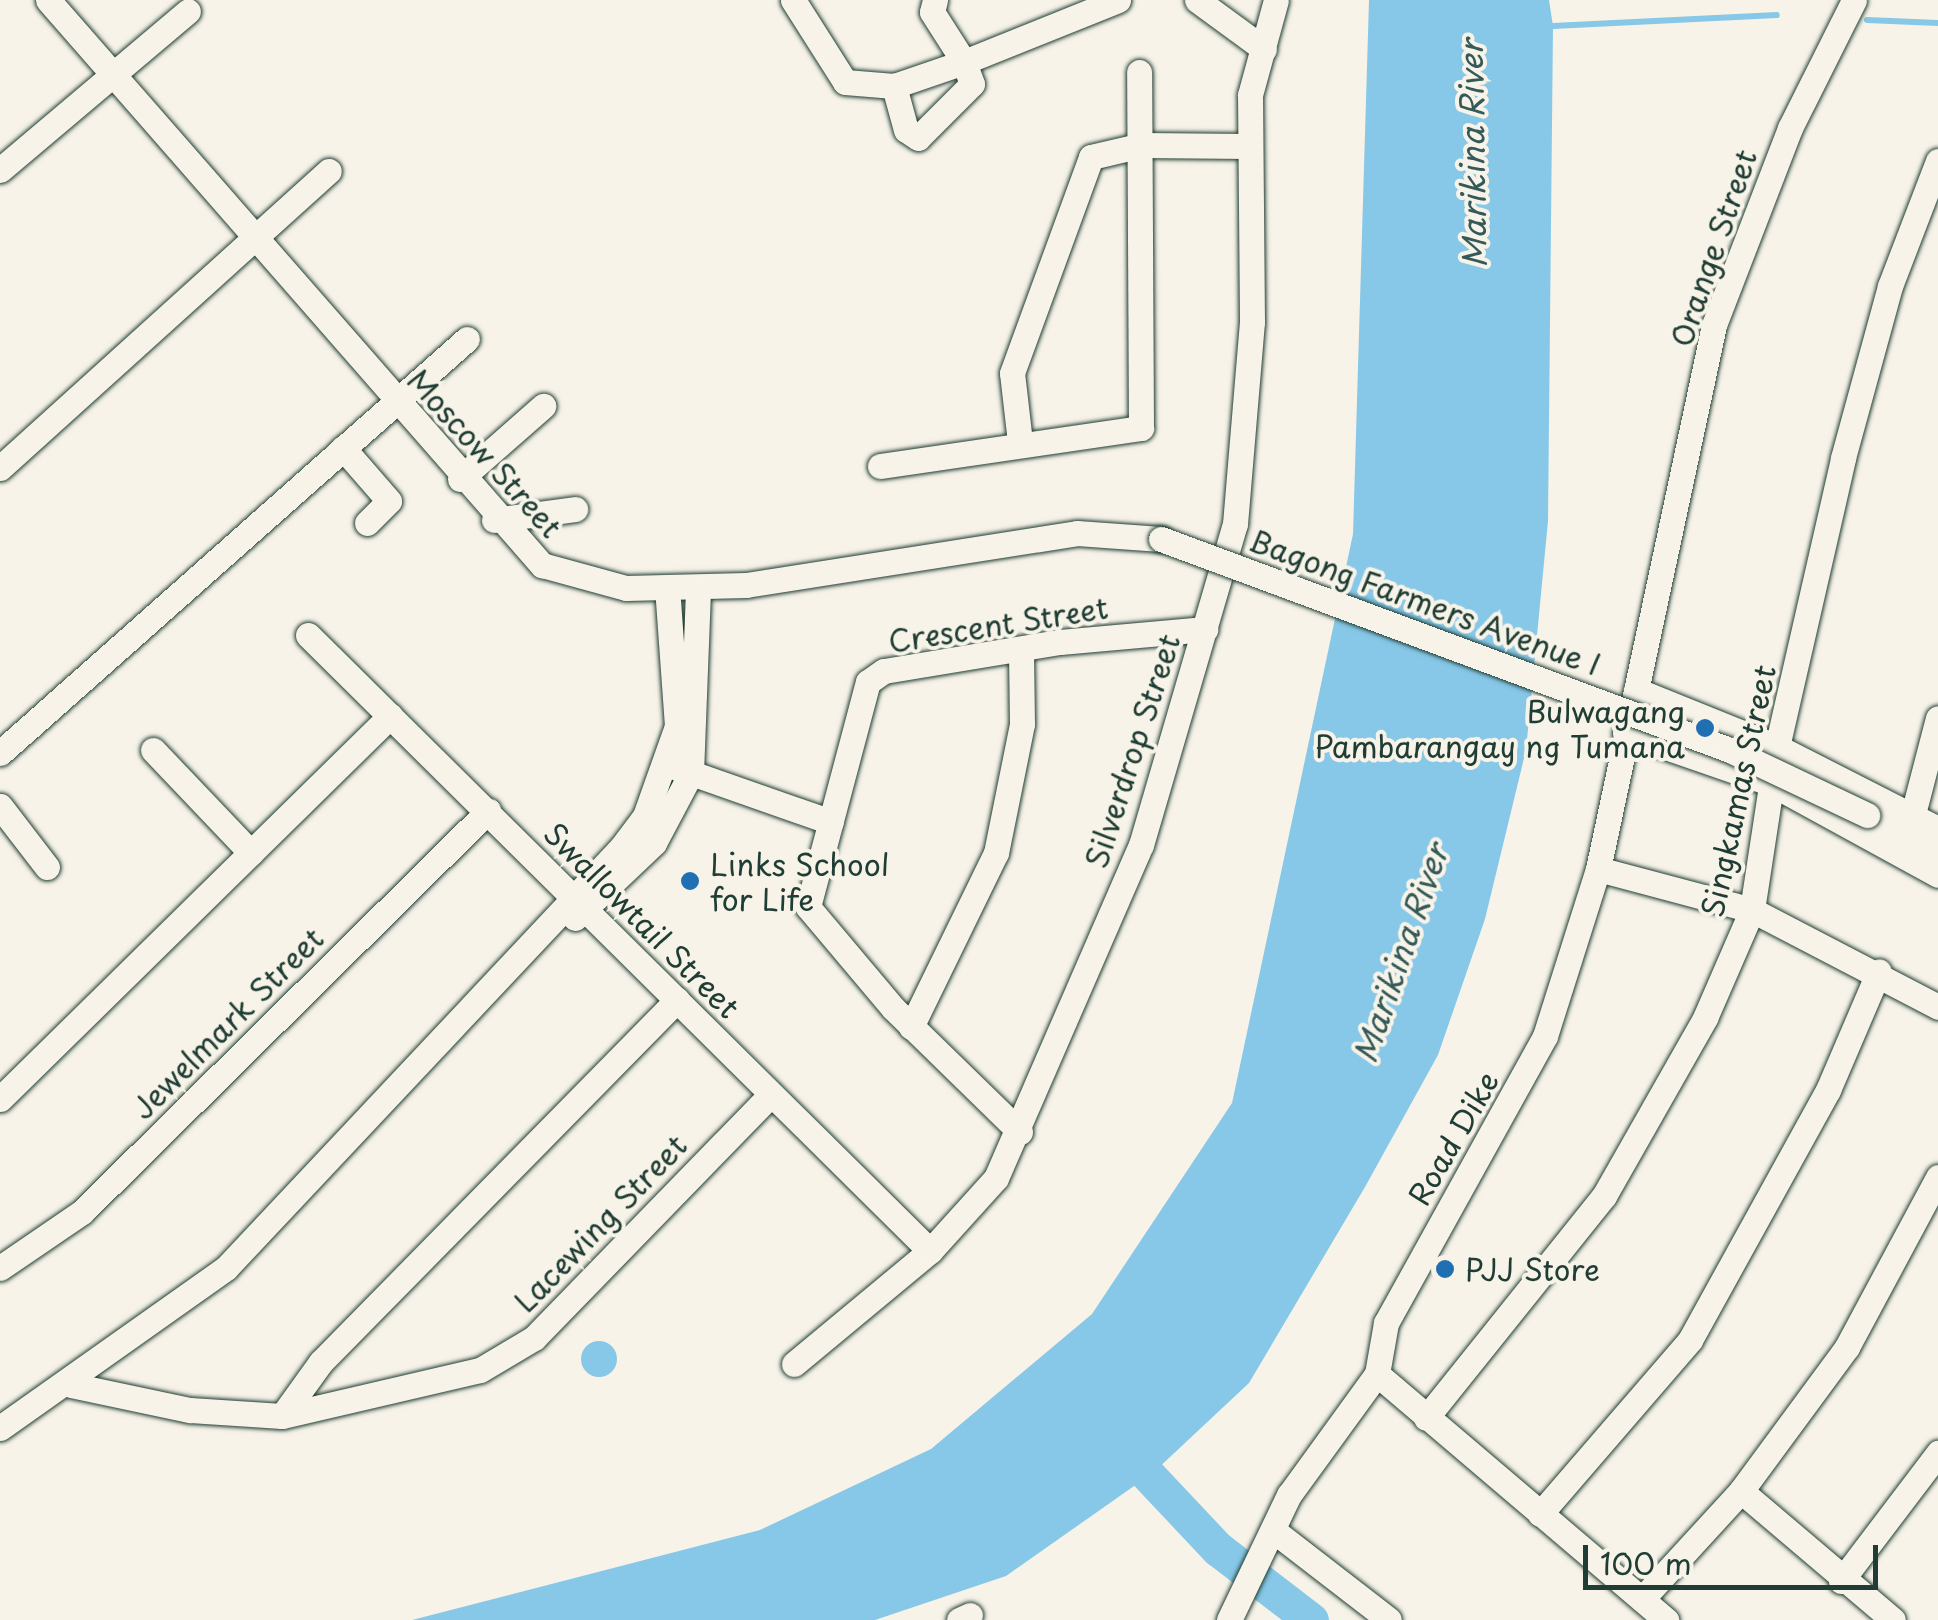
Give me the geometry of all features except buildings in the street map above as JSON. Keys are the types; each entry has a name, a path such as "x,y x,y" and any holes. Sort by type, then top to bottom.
{"street":[{"name":"Moscow Street","path":"48,0 494,520 521,550 566,576 667,588 698,587 860,573 1077,533 1161,539"},
{"path":"793,0 845,82 894,86 1118,0"},
{"path":"894,86 906,130 926,138 970,92 964,62 932,12 935,0"},
{"path":"1197,0 1264,48"},
{"name":"Silverdrop Street","path":"794,1364 930,1251 996,1178 1020,1132 1141,845 1235,524 1244,425 1250,95 1276,0"},
{"name":"Orange Street","path":"1644,648 1714,325 1790,128 1854,0"},
{"path":"0,170 111,72 188,11"},
{"path":"880,466 1020,442 1141,428 1139,72"},
{"path":"1020,442 1012,373 1086,164 1098,152 1142,145 1249,146"},
{"name":"Singkamas Street","path":"1426,1418 1604,1196 1705,1018 1752,910 1776,746 1863,380 1938,161"},
{"path":"0,468 329,171"},
{"path":"0,753 467,338"},
{"path":"460,479 543,406"},
{"path":"343,448 389,501 367,522"},
{"path":"494,520 575,509"},
{"name":"Bagong Farmers Avenue I","path":"1161,539 1730,750 1867,815 1938,854"},
{"path":"0,1428 71,1385 226,1268 645,836 679,769 698,587"},
{"path":"667,588 677,658 679,769"},
{"name":"Crescent Street","path":"1020,1132 911,1026 813,922 809,894 868,682 884,671 1021,649 1204,629"},
{"name":"Swallowtail Street","path":"308,635 930,1251"},
{"name":"Road Dike","path":"1233,1612 1268,1541 1377,1374 1386,1323 1546,1036 1598,869 1644,648"},
{"path":"911,1026 996,853 1022,724 1021,649"},
{"path":"1636,690 1776,746 1938,829"},
{"path":"0,1098 390,716"},
{"path":"1913,814 1938,718"},
{"path":"1625,733 1772,784 1938,875"},
{"path":"153,750 252,853"},
{"path":"679,769 831,822"},
{"path":"0,806 47,867"},
{"name":"Jewelmark Street","path":"0,1268 82,1212 488,810"},
{"path":"1598,869 1752,910 1879,971 1938,1008"},
{"path":"1540,1514 1690,1340 1828,1090 1879,971"},
{"path":"282,1416 321,1362 677,1000"},
{"name":"Lacewing Street","path":"71,1385 154,1405 282,1416 480,1370 534,1338 770,1095"},
{"path":"1642,1599 1742,1490 1847,1346 1938,1177"},
{"path":"1377,1374 1666,1620"},
{"path":"1841,1581 1933,1469"},
{"path":"1742,1490 1841,1581 1893,1620"},
{"path":"1268,1541 1389,1620"}],"water":[{"name":"Marikina River","path":"1369,0 1549,0 1553,26 1548,521 1526,750 1485,919 1438,1055 1365,1187 1249,1383 1154,1472 1006,1576 875,1620 412,1620 760,1530 931,1449 1092,1314 1232,1103 1353,534"},
{"path":"599,1341 612,1346 617,1359 612,1372 599,1377 586,1372 581,1359 586,1346"}],"waterway":[{"path":"1553,26 1777,15"},
{"path":"1867,20 1938,23"},
{"path":"1117,1442 1218,1549 1311,1620"}],"place":[{"name":"Bulwagang Pambarangay ng Tumana","path":"1705,728"},
{"name":"Links School for Life","path":"690,881"},
{"name":"PJJ Store","path":"1445,1269"}]}
